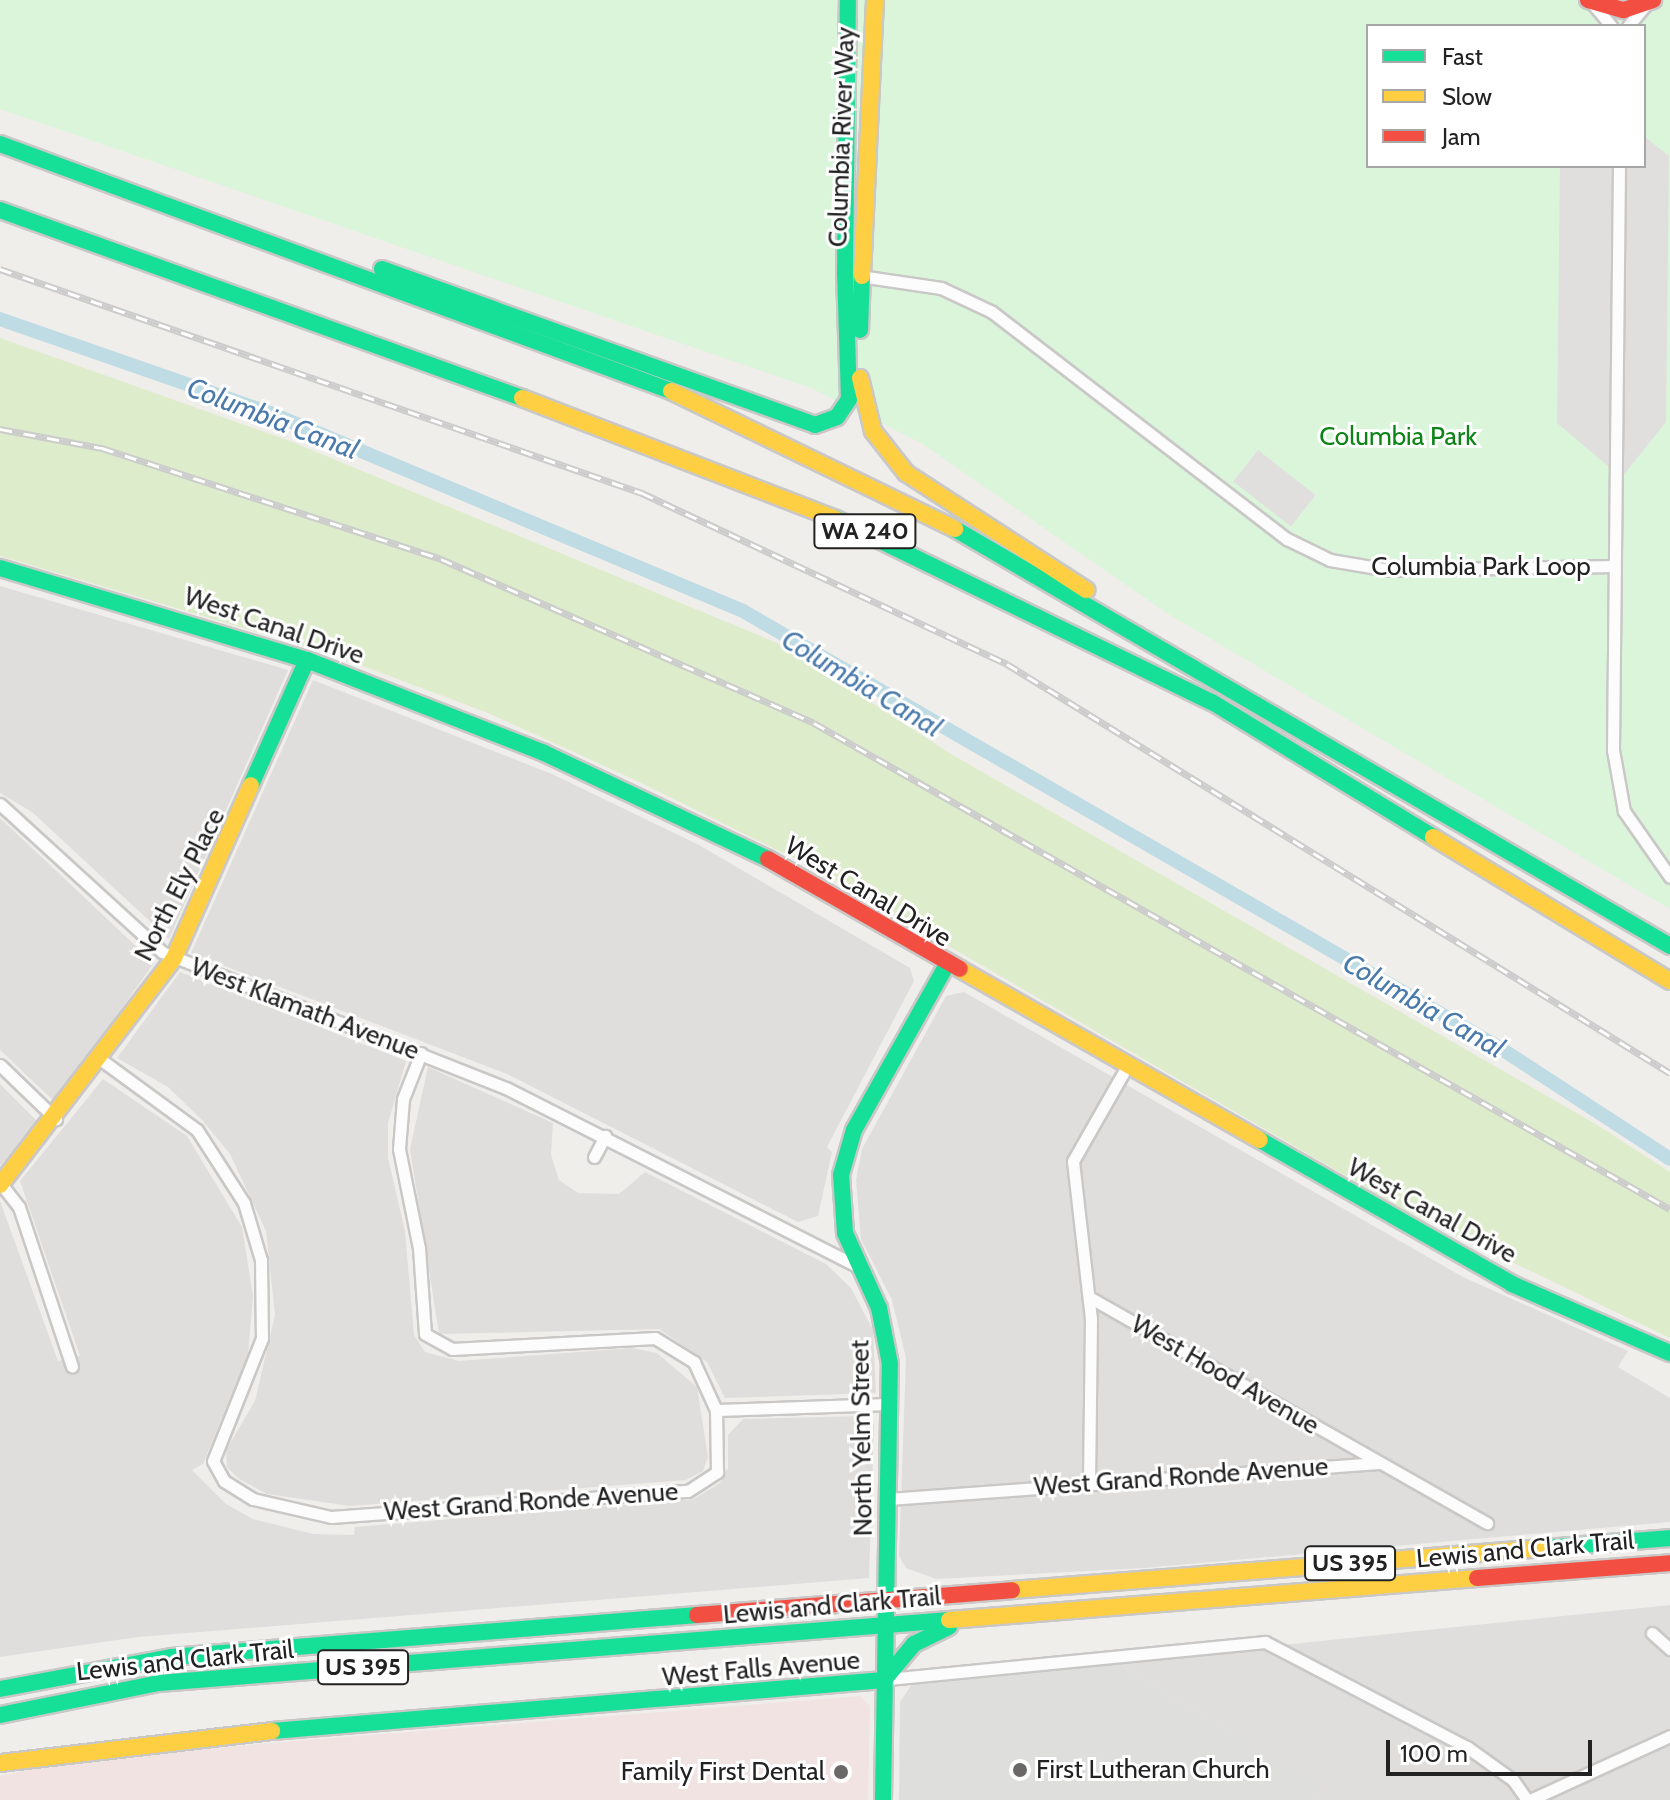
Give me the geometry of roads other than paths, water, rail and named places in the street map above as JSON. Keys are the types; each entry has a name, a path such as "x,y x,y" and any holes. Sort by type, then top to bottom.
{"main road":[{"name":"Columbia River Way","path":"848,0 854,275"},
{"name":"Columbia River Way","path":"854,275 875,0"},
{"path":"1589,0 1624,10 1651,1"},
{"name":"WA 240","path":"0,144 613,365 755,428 907,503 1180,658 1584,900 1670,946"},
{"name":"WA 240","path":"0,210 668,450 902,547 1212,702 1670,981"},
{"path":"243,232 427,282 806,425 831,421 849,399 854,275"},
{"path":"854,275 861,392 888,453 939,497 1180,658"},
{"name":"West Canal Drive","path":"0,568 307,660 544,753 747,847 946,966 1512,1284 1670,1353"},
{"name":"North Ely Place","path":"1,1184 56,1119 174,958 307,660"},
{"path":"1584,900 1670,957"},
{"name":"North Yelm Street","path":"883,1800 890,1404 886,1331 859,1267 841,1205 843,1160 946,966"},
{"name":"Lewis and Clark Trail","path":"0,1689 171,1657 1670,1538"},
{"name":"Lewis and Clark Trail","path":"0,1715 159,1683 1670,1563"},
{"path":"884,1680 919,1640 968,1619"},
{"name":"West Falls Avenue","path":"0,1763 128,1743 884,1680"}],"street":[{"path":"1589,0 1609,24"},
{"path":"1630,24 1651,1"},
{"name":"Columbia Park Loop","path":"854,275 941,288 992,312 1287,539 1330,560 1389,570 1614,566 1619,168"},
{"path":"1614,566 1617,785 1638,837 1670,877"},
{"name":"West Klamath Avenue","path":"0,804 152,946 174,958 421,1053 605,1136 859,1267"},
{"path":"421,1053 403,1099 399,1149 419,1248 421,1322 431,1341 452,1349 655,1338 694,1362 716,1410 890,1404"},
{"name":"West Grand Ronde Avenue","path":"100,1059 197,1130 232,1177 253,1229 264,1288 262,1338 247,1390 215,1448 215,1466 253,1499 331,1517 688,1491 717,1472 716,1410"},
{"path":"0,1065 56,1119"},
{"path":"1089,1483 1089,1297 1073,1161 1126,1068"},
{"path":"594,1157 605,1136"},
{"path":"1,1184 19,1207 72,1366"},
{"name":"West Hood Avenue","path":"1089,1297 1487,1523"},
{"name":"West Grand Ronde Avenue","path":"887,1499 1380,1463"},
{"path":"1652,1633 1670,1649"},
{"name":"West Falls Avenue","path":"884,1680 946,1668 1265,1642 1467,1747 1513,1780 1528,1800"},
{"path":"1528,1800 1670,1736"}],"waterway":[{"name":"Columbia Canal","path":"0,319 275,415 743,611 1500,1048 1670,1159"}],"railway":[{"path":"0,269 642,493 1007,664 1670,1073"},
{"path":"0,429 102,448 441,559 814,723 1670,1209"}],"place":[{"name":"First Lutheran Church","path":"1020,1770"},
{"name":"Family First Dental","path":"841,1772"}],"park label":[{"name":"Columbia Park","path":"1398,437"}]}
